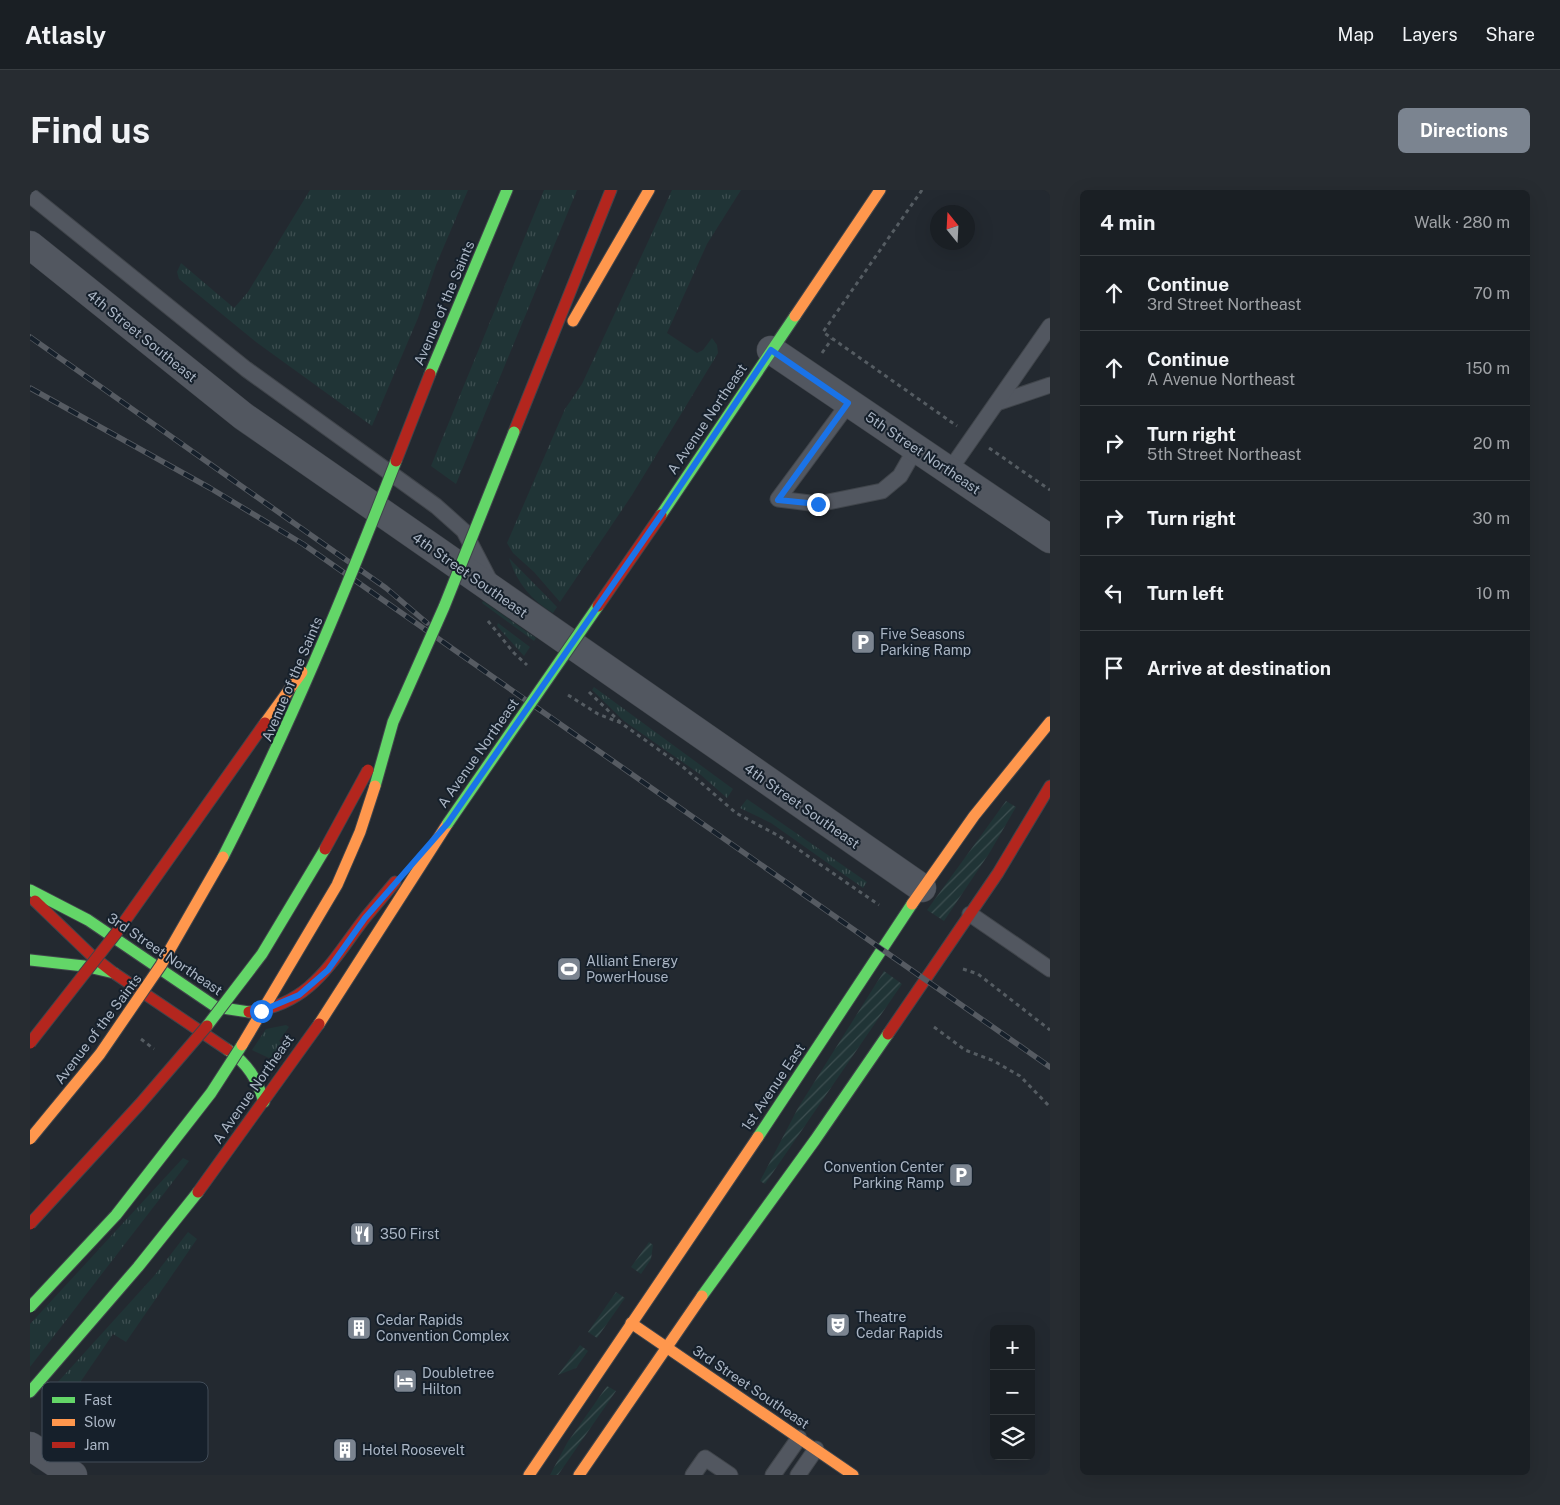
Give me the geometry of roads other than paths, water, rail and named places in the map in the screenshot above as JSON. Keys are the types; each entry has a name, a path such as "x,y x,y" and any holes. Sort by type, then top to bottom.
{"main road":[{"name":"Avenue of the Saints","path":"30,1139 106,1046 147,990 185,929 266,776 326,639 430,374 507,190"},
{"path":"30,1224 146,1099 245,977 296,901 393,722 444,607 611,190"},
{"path":"530,391 609,261 649,190"},
{"name":"A Avenue Northeast","path":"30,1392 166,1233 264,1102 390,916 448,823 661,515 880,190"},
{"path":"30,1043 123,925 275,708 326,639"},
{"path":"30,1307 116,1215 211,1093 264,1010 328,901 345,868 370,805 393,722"},
{"name":"1st Avenue East","path":"529,1475 760,1134 922,888 1019,758 1050,722"},
{"path":"579,1475 666,1348 815,1140 998,874 1050,786"},
{"name":"3rd Street Northeast","path":"30,890 88,920 216,1007 230,1011 261,1011 299,995 328,970 365,918 448,823"},
{"path":"30,895 91,956 114,974 241,1059 258,1081 264,1102"},
{"path":"30,960 84,966 114,974"},
{"name":"3rd Street Southeast","path":"631,1323 852,1475"}],"street":[{"name":"4th Street Southeast","path":"30,245 242,416 922,888"},
{"name":"5th Street Northeast","path":"771,350 1050,539"},
{"path":"30,1446 42,1454"},
{"path":"54,1462 74,1475"}],"lane":[{"path":"30,195 246,369 436,506 464,531 495,593"},
{"path":"949,471 1050,326"},
{"path":"997,403 1050,385"},
{"path":"848,403 778,500 818,504 882,491 900,476 916,448"},
{"path":"970,914 1050,969"},
{"path":"773,1475 799,1438"},
{"path":"798,1475 816,1449"},
{"path":"693,1475 705,1458 730,1475"}],"railway":[{"path":"30,337 386,588 427,623"},
{"path":"30,388 210,488 303,544 1050,1067"}],"place":[{"name":"Five Seasons Parking Ramp","path":"863,642"},
{"name":"Alliant Energy PowerHouse","path":"569,969"},
{"name":"Convention Center Parking Ramp","path":"961,1175"},
{"name":"350 First","path":"362,1234"},
{"name":"Theatre Cedar Rapids","path":"838,1325"},
{"name":"Cedar Rapids Convention Complex","path":"359,1328"},
{"name":"Doubletree Hilton","path":"405,1381"},
{"name":"Hotel Roosevelt","path":"345,1450"}]}
